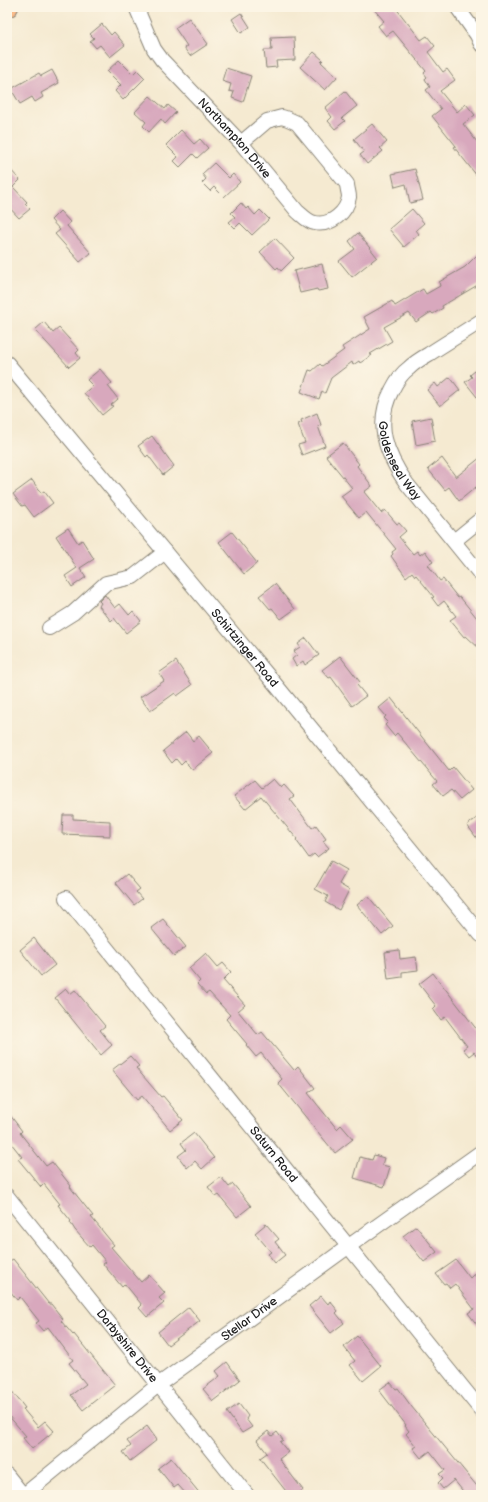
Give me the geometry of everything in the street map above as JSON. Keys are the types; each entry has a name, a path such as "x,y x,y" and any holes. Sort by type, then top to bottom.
{"street":[{"name":"Northampton Drive","path":"136,7 154,49 162,60 241,143 297,211 307,220 314,223 321,223 334,220 344,210 349,197 347,184 297,124 282,117 267,121 241,143"},
{"path":"457,7 477,35 481,44"},
{"name":"Goldenseal Way","path":"481,321 408,368 393,387 387,399 383,416 384,436 398,471 481,575"},
{"name":"Schirtzinger Road","path":"7,363 481,935"},
{"path":"454,542 481,519"},
{"path":"49,628 73,613 106,583 133,577 165,552"},
{"name":"Saturn Road","path":"66,898 481,1410"},
{"name":"Stellar Drive","path":"24,1495 158,1385 481,1152"},
{"name":"Darbyshire Drive","path":"7,1196 247,1495"},
{"path":"7,1475 24,1495"}],"building":[{"path":"372,7 395,7 421,40 427,36 435,46 428,52 443,72 447,69 455,80 440,91 457,112 466,104 475,115 463,124 481,147 481,181 432,116 441,109 426,90 430,87 425,79 427,77 424,73 426,71 393,31 386,36 378,26 384,21"},
{"path":"241,13 250,27 241,33 232,19"},
{"path":"189,18 208,44 190,56 184,48 187,46 175,28"},
{"path":"102,24 111,35 114,32 125,45 110,57 100,45 96,48 90,41 94,38 90,34"},
{"path":"294,37 295,60 276,61 277,67 266,68 264,50 272,50 271,38"},
{"path":"314,52 323,60 321,62 337,77 325,90 300,67"},
{"path":"119,60 133,74 137,70 145,78 123,100 115,91 121,85 107,71"},
{"path":"226,68 251,76 243,102 232,98 234,92 229,91 231,84 222,81"},
{"path":"52,70 59,83 41,93 43,97 35,102 32,97 20,104 11,89 39,73 41,76"},
{"path":"345,91 357,106 342,118 345,121 335,129 328,121 332,117 325,108"},
{"path":"150,96 165,109 168,105 176,112 165,124 161,119 149,132 143,126 146,122 135,112"},
{"path":"372,124 387,142 380,148 383,151 367,164 360,155 364,152 354,139"},
{"path":"181,130 194,144 200,139 208,148 197,158 193,154 180,167 174,161 178,157 166,145"},
{"path":"214,163 229,178 233,174 240,182 224,197 214,187 210,191 202,183 206,179 202,174"},
{"path":"7,166 20,180 13,187 27,202 25,204 30,209 19,218 7,205"},
{"path":"415,169 423,200 410,203 406,184 395,187 392,174"},
{"path":"241,203 246,209 248,207 255,215 260,210 269,219 252,235 240,223 235,228 229,222 235,217 231,213"},
{"path":"412,209 424,223 416,230 419,234 404,247 389,229"},
{"path":"60,211 70,222 67,226 91,253 80,262 55,234 60,230 51,220"},
{"path":"358,233 377,257 352,277 339,261 355,249 349,241"},
{"path":"275,238 294,258 281,271 278,267 276,269 260,252"},
{"path":"481,251 481,283 442,306 443,308 433,314 431,312 416,322 409,313 384,327 392,341 370,354 372,355 360,363 359,361 353,365 352,362 331,378 325,393 322,391 319,399 301,392 309,370 312,371 320,364 322,366 344,350 342,347 370,329 364,317 392,301 395,306 423,289 426,294 440,286 439,282 465,267"},
{"path":"322,264 328,289 318,291 317,289 300,293 294,271"},
{"path":"44,322 53,333 59,328 79,350 76,353 80,358 69,367 35,330"},
{"path":"481,366 481,402 465,382 472,377 470,375"},
{"path":"100,369 112,383 108,386 118,399 111,405 113,406 102,415 84,393 93,386 87,380"},
{"path":"450,377 460,390 440,406 427,390 435,383 438,387"},
{"path":"317,413 321,425 318,426 325,446 302,455 298,445 305,443 298,424 302,423 301,420"},
{"path":"431,417 435,441 416,445 412,421"},
{"path":"152,436 174,466 163,475 148,455 146,457 138,446"},
{"path":"343,443 359,464 357,466 372,486 364,492 381,513 385,510 397,524 399,523 406,531 399,537 413,554 417,551 420,555 425,551 433,562 428,565 440,581 443,579 481,623 481,650 466,636 464,637 450,620 456,616 444,601 438,606 432,598 434,597 412,572 406,577 391,556 393,554 392,552 396,549 366,512 359,518 341,496 352,488 326,456"},
{"path":"481,457 481,483 459,501 449,487 445,490 428,469 442,458 456,477"},
{"path":"32,480 41,493 44,491 53,503 34,517 25,505 22,506 13,494"},
{"path":"68,528 78,543 82,540 94,559 80,568 86,577 72,587 65,576 77,568 56,536"},
{"path":"232,532 257,563 244,574 219,542"},
{"path":"275,584 295,609 281,619 259,596"},
{"path":"105,595 115,608 120,604 129,615 133,611 141,621 126,633 114,618 111,621 99,606 101,603 99,601"},
{"path":"306,638 319,655 305,665 303,661 296,666 292,659 297,655 294,651 300,647 298,644"},
{"path":"340,656 360,682 357,685 366,696 352,706 331,677 329,678 322,670"},
{"path":"176,661 192,685 177,696 175,693 150,711 140,697 164,681 159,673"},
{"path":"391,698 449,771 453,767 472,790 460,800 451,790 443,796 433,784 437,781 397,733 394,736 385,725 388,722 384,718 386,716 379,708"},
{"path":"186,732 193,741 199,736 213,753 192,770 185,761 181,765 176,759 172,763 163,751"},
{"path":"273,779 281,788 284,785 294,796 290,799 312,828 316,825 326,839 323,841 329,848 317,857 314,854 309,858 296,840 297,839 261,796 245,809 234,796 255,780 262,788"},
{"path":"63,815 73,815 73,819 110,821 110,836 62,834"},
{"path":"481,815 481,844 467,825"},
{"path":"331,861 347,870 339,884 349,890 339,910 325,902 328,896 315,889"},
{"path":"127,874 140,889 136,892 142,899 134,905 116,883"},
{"path":"368,896 393,926 382,935 357,905"},
{"path":"163,919 186,947 174,956 151,928"},
{"path":"34,938 55,965 41,976 20,950"},
{"path":"399,950 400,959 416,957 418,970 402,972 402,977 388,979 385,952"},
{"path":"206,953 218,967 223,963 231,972 223,980 245,1005 238,1011 258,1035 262,1032 294,1070 298,1066 315,1088 308,1093 337,1129 341,1125 353,1139 335,1153 278,1083 282,1079 261,1053 256,1057 226,1019 230,1015 209,992 206,994 197,984 200,981 189,968"},
{"path":"433,973 481,1035 481,1061 474,1052 469,1056 463,1049 467,1046 445,1017 441,1020 433,1009 436,1006 419,984"},
{"path":"66,989 70,994 75,990 105,1026 100,1030 112,1045 101,1055 55,998"},
{"path":"130,1056 139,1066 136,1068 161,1097 163,1096 183,1120 170,1130 142,1096 137,1100 112,1070"},
{"path":"7,1111 22,1131 20,1133 46,1166 52,1162 71,1186 70,1187 93,1216 91,1217 114,1245 111,1247 141,1282 149,1275 165,1293 159,1298 164,1303 147,1317 139,1308 142,1305 125,1284 122,1287 103,1264 106,1262 92,1245 90,1247 75,1230 70,1222 71,1221 58,1205 60,1204 44,1184 41,1187 18,1159 22,1157 7,1138"},
{"path":"194,1133 214,1158 202,1169 195,1161 187,1168 178,1156 186,1150 181,1143"},
{"path":"374,1155 384,1158 382,1165 390,1167 384,1187 354,1178 360,1157 372,1160"},
{"path":"221,1177 229,1187 233,1184 251,1206 237,1217 219,1195 216,1197 208,1187"},
{"path":"266,1224 279,1239 275,1242 285,1255 275,1263 268,1254 271,1252 255,1233"},
{"path":"416,1226 437,1252 424,1262 403,1236"},
{"path":"13,1259 63,1319 61,1321 73,1335 74,1334 115,1385 83,1410 71,1395 86,1384 69,1363 73,1360 48,1327 43,1331 36,1323 39,1321 20,1297 17,1300 7,1287 7,1263"},
{"path":"456,1260 470,1278 474,1274 481,1284 481,1330 468,1313 474,1309 455,1284 450,1288 446,1283 444,1284 436,1274"},
{"path":"321,1296 328,1304 330,1301 338,1311 336,1313 344,1323 331,1333 309,1306"},
{"path":"189,1307 200,1321 168,1345 158,1332"},
{"path":"357,1336 381,1366 363,1381 350,1365 355,1361 344,1347"},
{"path":"227,1362 240,1380 213,1401 203,1389 220,1376 216,1371"},
{"path":"390,1382 396,1389 398,1388 481,1491 481,1495 466,1495 454,1480 443,1489 438,1483 443,1478 439,1474 445,1470 430,1451 421,1458 413,1448 416,1446 406,1434 409,1431 405,1426 406,1425 379,1390"},
{"path":"7,1385 25,1408 23,1409 38,1427 45,1421 54,1431 32,1449 23,1438 26,1436 7,1414"},
{"path":"239,1404 248,1416 246,1419 252,1427 242,1433 227,1412"},
{"path":"147,1426 157,1440 130,1461 123,1452 131,1446 127,1441"},
{"path":"268,1431 272,1436 277,1432 283,1440 280,1442 288,1452 279,1459 303,1490 296,1495 289,1495 260,1458 267,1453 257,1440"},
{"path":"171,1458 201,1495 187,1495 178,1485 174,1488 158,1468"}]}
